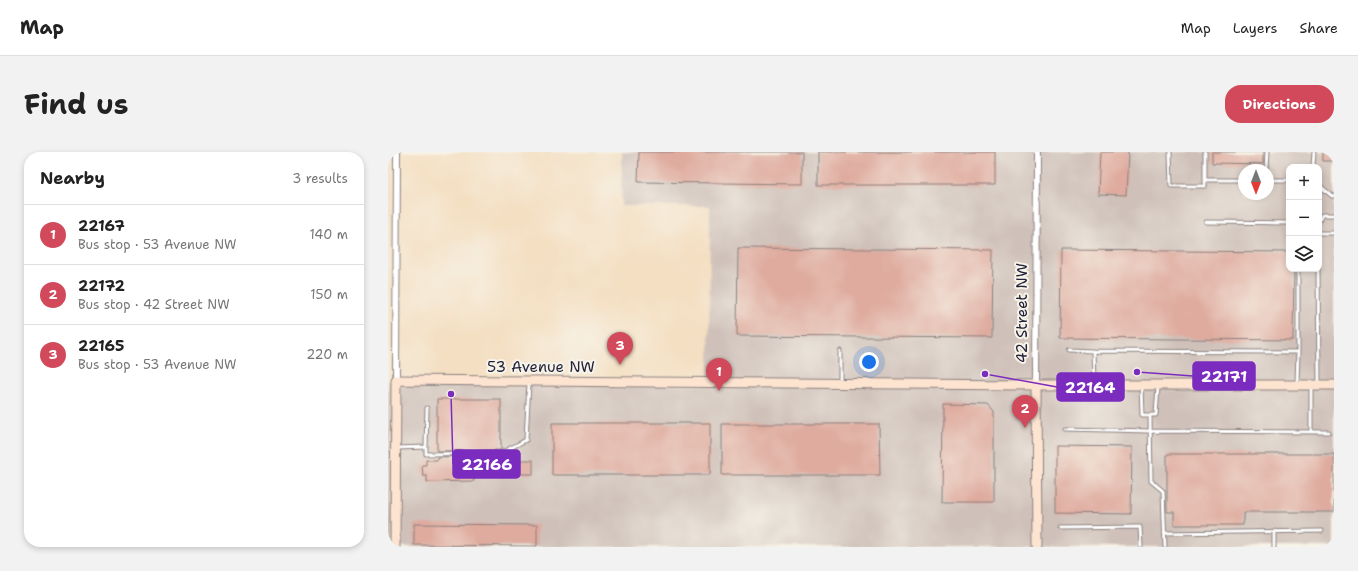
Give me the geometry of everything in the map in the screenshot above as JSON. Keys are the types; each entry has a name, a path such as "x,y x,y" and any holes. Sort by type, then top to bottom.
{"street":[{"path":"395,547 397,152"},
{"name":"42 Street NW","path":"1037,152 1037,547"},
{"name":"53 Avenue NW","path":"396,380 840,384 1334,385"}],"lane":[{"path":"1170,152 1171,186 1205,186 1205,152"},
{"path":"1266,164 1267,152"},
{"path":"1313,164 1314,152"},
{"path":"1205,180 1238,180"},
{"path":"1274,180 1286,180"},
{"path":"1322,188 1334,196"},
{"path":"1322,215 1334,215"},
{"path":"1206,222 1286,223"},
{"path":"1322,233 1334,233"},
{"path":"1297,385 1298,272"},
{"path":"1311,432 1315,385 1318,272"},
{"path":"1069,350 1298,352"},
{"path":"840,351 840,384"},
{"path":"1093,351 1094,385"},
{"path":"427,408 426,454 501,453 526,440 529,381"},
{"path":"1140,385 1142,415 1156,415 1158,385"},
{"path":"1150,415 1151,481 1163,491 1165,547"},
{"path":"1065,429 1329,432"},
{"path":"395,448 426,447"},
{"path":"1060,528 1140,527 1141,547"},
{"path":"1274,531 1274,547"},
{"path":"1164,533 1322,531"}],"shaded area":[{"path":"622,152 1334,152 1334,547 388,547 388,381 709,385 710,206 621,206"}],"building":[{"path":"639,152 802,152 802,184 638,182"},
{"path":"818,152 995,152 995,185 818,185"},
{"path":"1100,152 1128,152 1126,195 1098,194"},
{"path":"1212,152 1263,152 1263,164 1212,163"},
{"path":"1323,152 1334,152 1334,161 1323,161"},
{"path":"738,248 993,250 992,338 737,336"},
{"path":"1061,250 1286,252 1286,272 1294,272 1293,340 1060,338"},
{"path":"437,399 501,399 501,450 437,451"},
{"path":"943,404 988,405 994,412 994,502 942,502"},
{"path":"552,423 710,423 710,475 552,475"},
{"path":"722,424 879,424 880,475 722,475"},
{"path":"1055,446 1132,447 1131,514 1055,513"},
{"path":"1167,454 1334,454 1334,512 1243,512 1243,525 1174,525 1174,512 1167,512"},
{"path":"474,456 474,481 427,482 427,476 423,476 422,465 426,465 426,460 437,460 437,457"},
{"path":"512,460 533,460 533,474 512,474"},
{"path":"414,524 537,525 537,546 414,545"}],"place":[{"name":"22165","path":"620,365"},
{"name":"22171","path":"1137,372"},
{"name":"22164","path":"985,374"},
{"name":"22167","path":"719,391"},
{"name":"22166","path":"451,394"},
{"name":"22172","path":"1025,428"}]}
